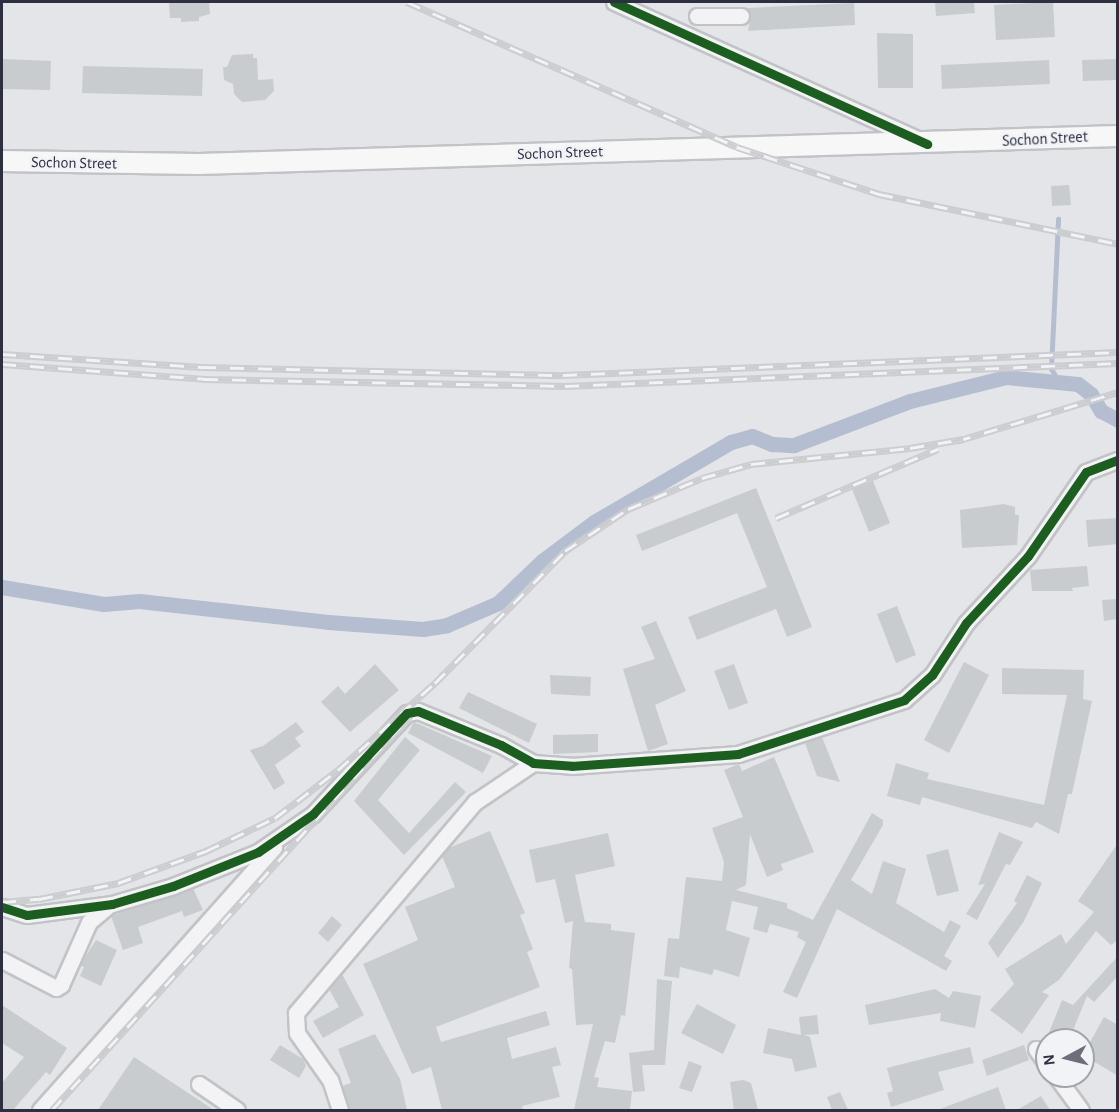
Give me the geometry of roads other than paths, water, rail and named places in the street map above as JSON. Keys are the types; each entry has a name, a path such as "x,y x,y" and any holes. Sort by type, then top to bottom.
{"main road":[{"name":"Sochon Street","path":"2,160 199,164 927,144 1118,136"}],"street":[{"path":"624,4 927,144"},
{"path":"696,37 697,9 724,9 741,16"},
{"path":"2,918 112,904 173,886 248,856 313,814 407,713 418,711 501,745 533,763 572,766 738,754 904,700 932,675 966,623 1028,556 1086,472 1118,460"},
{"path":"340,1110 330,1080 297,1033 294,1022 304,1000 475,802 533,763"},
{"path":"40,1110 288,831"},
{"path":"2,960 56,988 61,985 88,922 112,904"},
{"path":"2,907 27,915"},
{"path":"200,1084 237,1110"},
{"path":"1065,1088 1081,1110"}],"waterway":[{"path":"1058,219 1051,369 1058,381"},
{"path":"2,587 104,604 139,601 328,622 423,629 447,625 498,603 542,561 594,522 731,442 752,436 772,444 794,445 910,401 1006,377 1078,384 1091,394 1101,411 1118,420"}],"railway":[{"path":"407,2 737,147 879,194 1118,244"},
{"path":"2,354 202,367 563,375 1118,352"},
{"path":"2,364 204,379 565,386 1118,363"},
{"path":"957,441 1118,392"},
{"path":"2,902 39,899 118,883 206,851 275,818 338,770 435,683 565,551 628,509 702,478 751,464 910,448 963,439"},
{"path":"776,518 938,449"},
{"path":"52,1110 417,708"}]}
